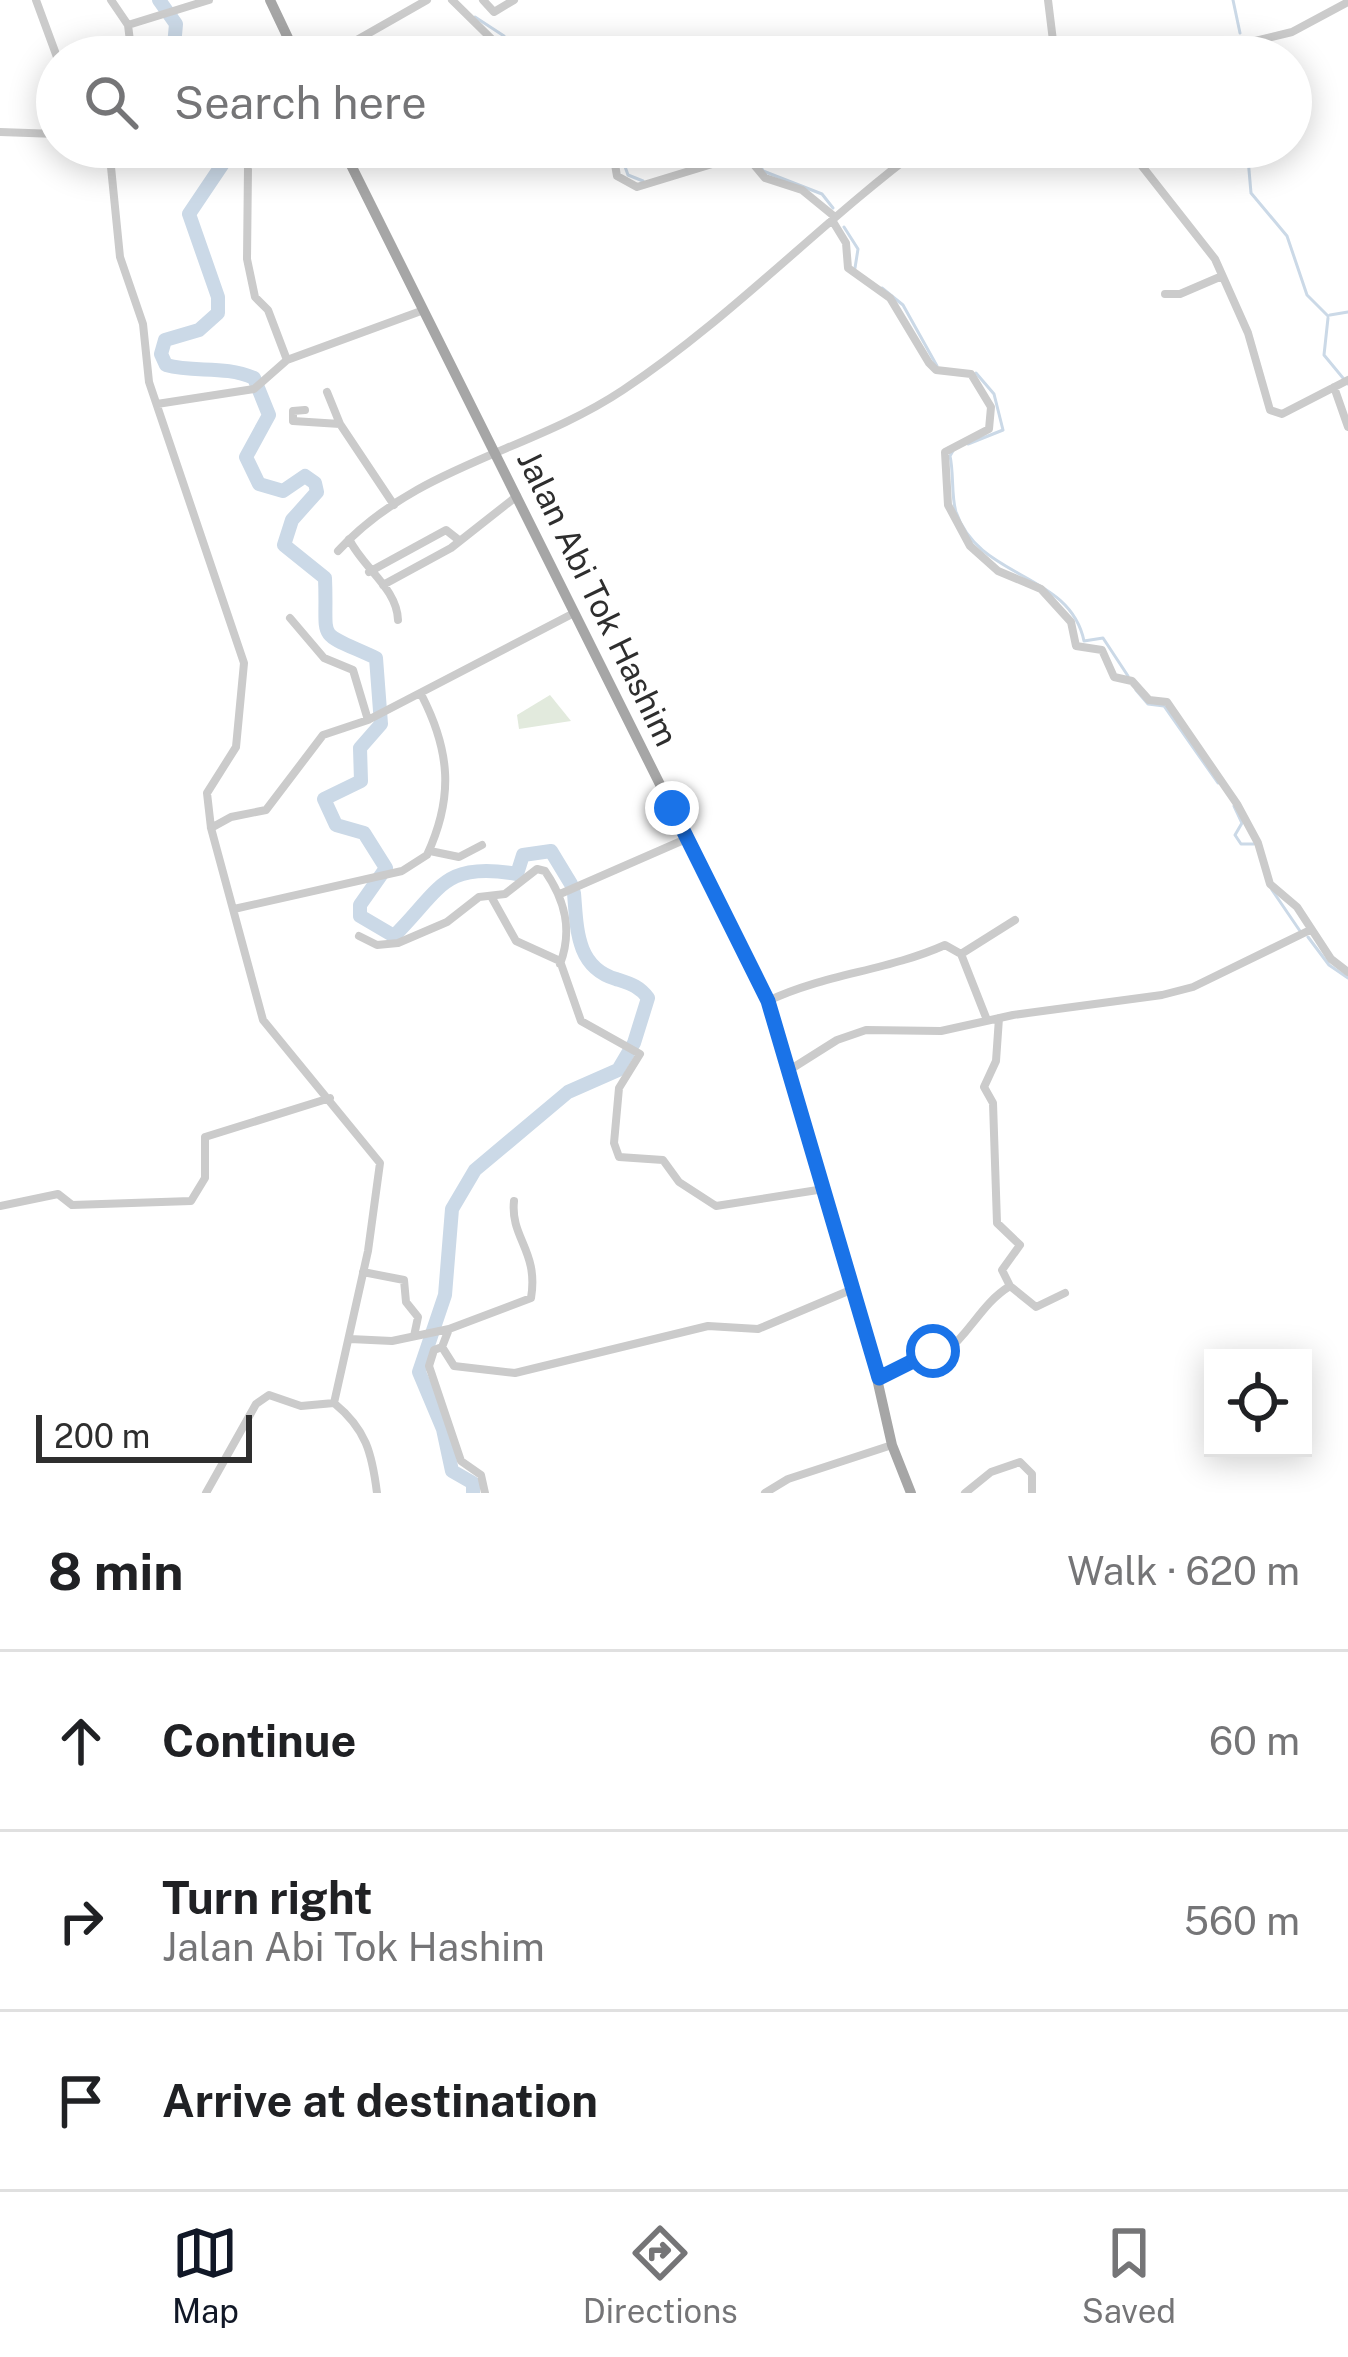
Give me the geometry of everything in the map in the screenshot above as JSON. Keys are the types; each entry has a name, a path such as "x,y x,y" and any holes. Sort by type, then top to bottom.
{"main road":[{"path":"270,0 287,36"},
{"name":"Jalan Abi Tok Hashim","path":"352,168 768,1001 879,1378 892,1445 911,1493"}],"street":[{"path":"36,0 49,36"},
{"path":"111,0 129,36"},
{"path":"128,26 160,20 209,0"},
{"path":"364,36 427,0"},
{"path":"452,0 489,36"},
{"path":"483,0 494,12 514,0"},
{"path":"1048,0 1052,36"},
{"path":"1276,36 1348,2"},
{"path":"0,132 36,133"},
{"path":"112,168 120,257 140,314 157,404 244,663 236,748 207,793 211,828 263,1020 380,1163 363,1272 334,1403"},
{"path":"248,168 247,259 254,297 268,310 286,360"},
{"path":"616,168 617,176 637,187 699,168"},
{"path":"757,168 765,178 808,193 834,219 846,243 848,268 890,298 929,363 936,370 971,374 987,397 989,429 945,452 948,506 964,537 998,571 1035,584 1072,622 1072,642 1081,650 1102,650 1112,673 1149,700 1167,702 1258,843 1270,884 1297,907 1305,932 1348,972"},
{"path":"338,551 444,471 497,453 579,415 643,376 896,168"},
{"path":"1143,168 1199,237 1222,277 1248,333 1270,410 1282,414 1341,383 1348,427"},
{"path":"1165,294 1180,294 1222,277"},
{"path":"157,404 254,389 286,360 421,311"},
{"path":"328,392 340,424 394,506"},
{"path":"305,410 293,411 293,421 340,424"},
{"path":"383,585 460,541 518,495"},
{"path":"369,572 446,530 460,541"},
{"path":"350,539 369,572 397,604 398,620"},
{"path":"211,828 231,817 266,811 323,735 422,695 575,612"},
{"path":"290,618 324,658 353,670 372,718"},
{"path":"234,909 414,866 430,851 448,765 444,740 422,695"},
{"path":"560,893 686,839"},
{"path":"430,851 459,857 482,845"},
{"path":"359,936 377,945 398,944 447,922 479,897 492,898 537,869 545,872 560,893 567,927 560,964 581,1021 594,1031 625,1041 641,1059 619,1088 614,1143 619,1157 663,1160 679,1182 716,1206 826,1189"},
{"path":"492,898 516,941 560,964"},
{"path":"961,954 1015,920"},
{"path":"791,1069 854,1033 941,1031 986,1019 1125,1002 1193,987 1305,932"},
{"path":"768,1001 806,983 892,967 945,945 961,954 986,1019"},
{"path":"999,1018 996,1061 985,1087 993,1103 997,1223 1020,1245 1002,1270 1010,1286 1036,1307 1065,1293"},
{"path":"0,1206 58,1194 72,1205 191,1202 205,1178 205,1137 329,1098"},
{"path":"350,1339 378,1342 449,1329 531,1298 529,1247 514,1227 514,1201"},
{"path":"363,1272 404,1280 406,1302 418,1317 419,1335"},
{"path":"879,1378 929,1352 945,1353 971,1328 986,1304 1010,1286"},
{"path":"442,1347 454,1366 514,1373 708,1326 763,1328 782,1315 853,1289"},
{"path":"449,1329 429,1366 461,1461 482,1474 485,1493"},
{"path":"206,1493 260,1397 269,1395 301,1406 334,1403 363,1431 377,1493"},
{"path":"765,1493 788,1478 892,1445"},
{"path":"965,1493 991,1472 1020,1462 1032,1474 1033,1493"}],"shaded area":[{"path":"550,695 571,721 519,729 517,715"}],"waterway":[{"path":"159,0 176,24 175,36"},
{"path":"1233,0 1240,33"},
{"path":"475,17 504,36"},
{"path":"220,168 189,214 218,297 218,313 199,330 165,340 161,354 166,365 254,378 269,415 246,457 259,484 283,491 305,476 315,483 317,492 292,520 284,545 325,578 328,632 376,658 381,724 360,748 361,781 324,799 336,825 364,833 386,868 360,905 360,916 394,936 445,882 473,872 517,874 523,855 551,851 571,884"},
{"path":"626,168 628,175 643,181"},
{"path":"762,168 822,194 833,208"},
{"path":"1249,168 1251,193 1287,236 1307,295 1328,316"},
{"path":"844,227 858,249 855,268"},
{"path":"882,288 903,305 937,366"},
{"path":"1330,315 1348,312"},
{"path":"1328,318 1324,355 1348,384"},
{"path":"968,444 1003,430 994,394 976,373"},
{"path":"954,449 950,456 954,506 968,534 1003,565 1061,601 1075,618 1084,641 1103,638 1128,676"},
{"path":"1136,690 1148,704 1164,706 1218,783"},
{"path":"1234,806 1242,823 1235,835 1241,844 1254,844"},
{"path":"1272,890 1300,931"},
{"path":"473,1493 473,1483 452,1471 443,1429 419,1372 445,1295 452,1209 475,1170 568,1092 618,1070 634,1043 648,998 593,966 581,945 574,893"},
{"path":"1308,937 1329,965 1348,978"}],"route":[{"path":"672,808 768,1001 879,1378 933,1351"}]}
